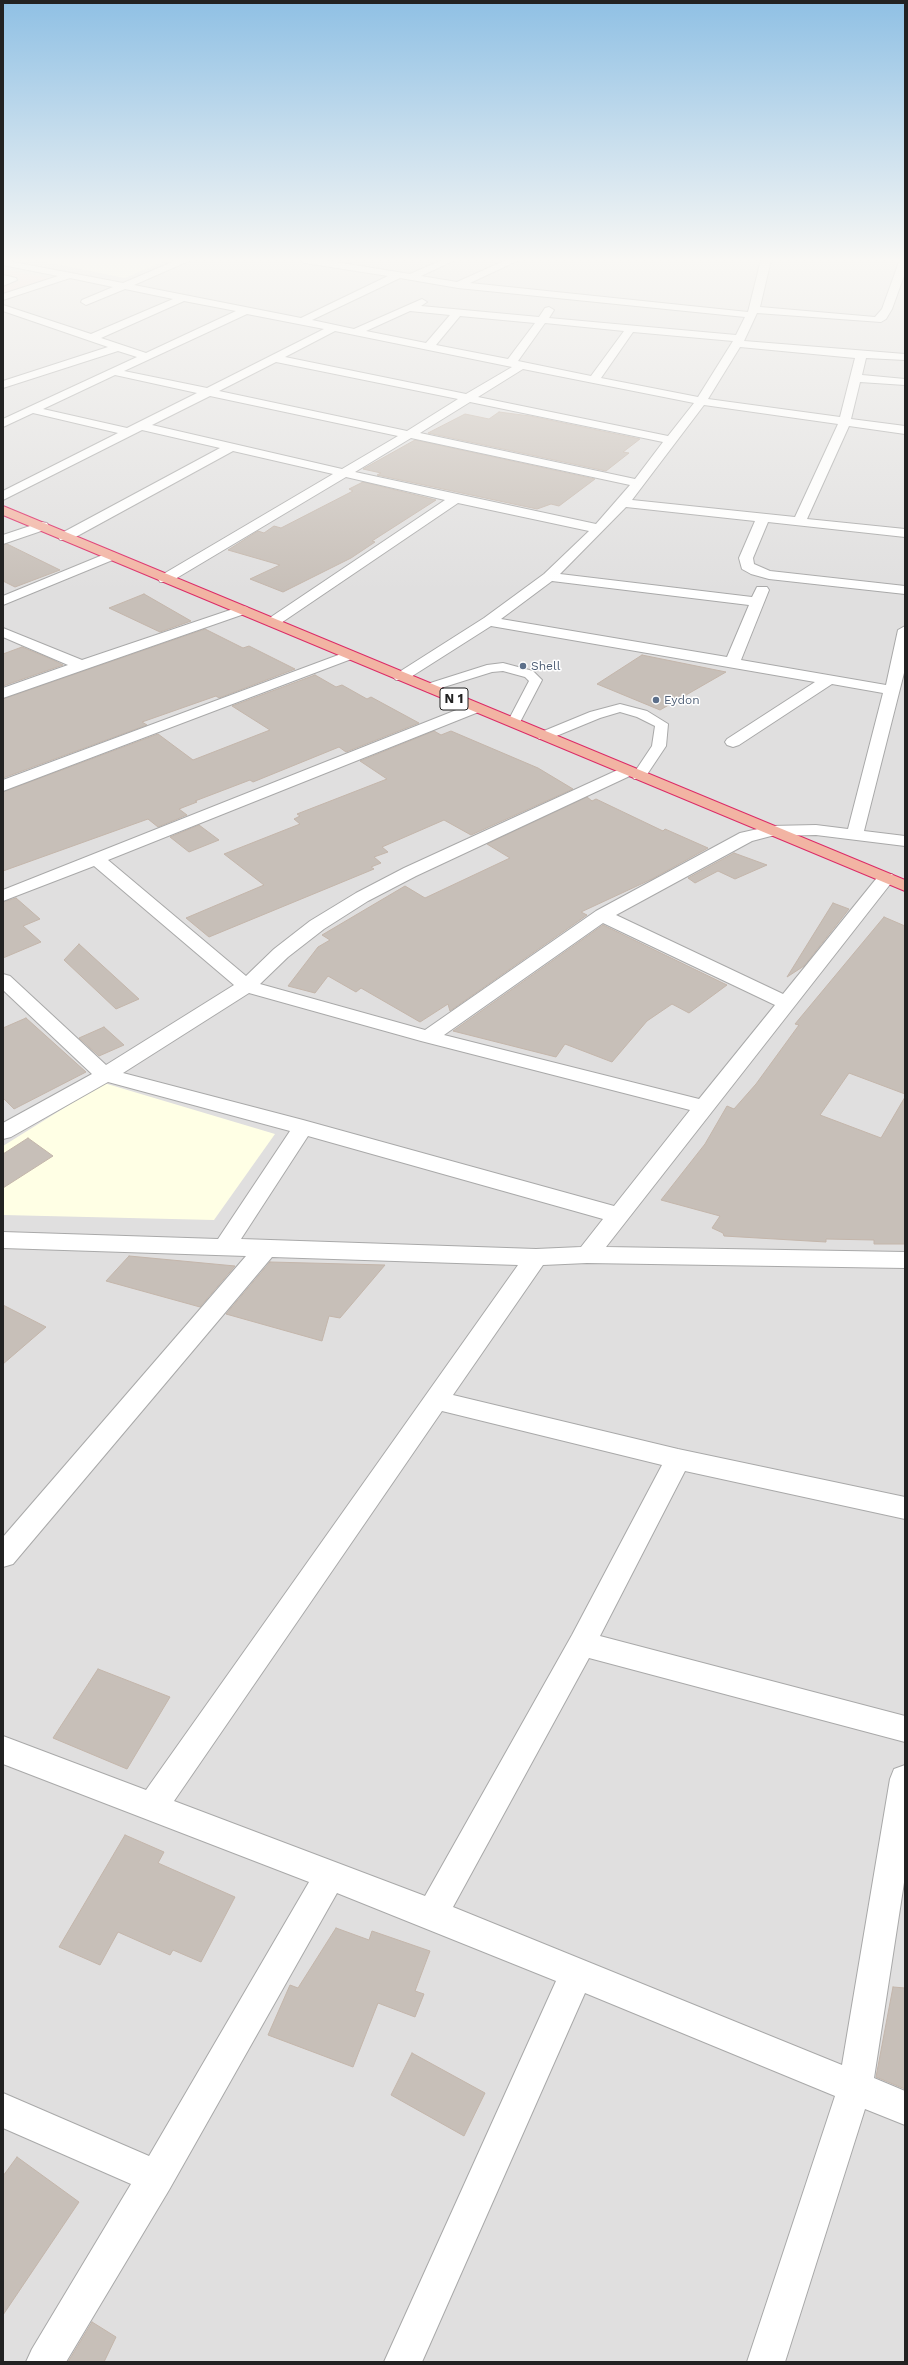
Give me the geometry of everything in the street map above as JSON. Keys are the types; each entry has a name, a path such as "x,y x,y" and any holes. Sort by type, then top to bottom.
{"highway":[{"name":"N 1","path":"3,510 110,556 905,886"}],"street":[{"path":"3,385 48,370"},
{"path":"3,423 118,370"},
{"path":"3,496 250,370"},
{"path":"334,370 671,440"},
{"path":"165,578 410,434 468,398 507,370"},
{"path":"549,370 701,401 905,430"},
{"path":"594,379 600,370"},
{"path":"401,677 489,621 549,577 599,529 623,503 701,401 720,370"},
{"path":"800,522 845,421 858,370"},
{"path":"114,372 638,483"},
{"path":"857,378 905,382"},
{"path":"33,410 128,432"},
{"path":"140,426 456,499 599,529"},
{"path":"65,537 230,447"},
{"path":"272,622 456,499"},
{"path":"623,503 905,533"},
{"path":"763,518 746,558 747,566 756,571 769,575 905,590"},
{"path":"3,540 42,526"},
{"path":"3,601 110,556"},
{"path":"732,663 769,575"},
{"path":"549,577 757,602"},
{"path":"3,692 242,610"},
{"path":"489,621 890,690"},
{"path":"855,833 890,690 903,655 905,630"},
{"path":"3,632 80,665"},
{"path":"3,786 349,655"},
{"path":"733,742 828,680"},
{"path":"3,896 475,708"},
{"path":"3,1132 105,1075 246,986 281,953 317,925 362,897 410,872 633,773"},
{"path":"428,1037 602,915 746,837 771,831 816,830 855,833 905,841"},
{"path":"96,858 246,986 428,1037 704,1107"},
{"path":"587,1255 886,878"},
{"path":"602,915 786,1003"},
{"path":"3,980 105,1075 303,1127 618,1215"},
{"path":"225,1246 303,1127"},
{"path":"3,1240 267,1247 536,1257 587,1255 905,1260"},
{"path":"3,1556 267,1247"},
{"path":"152,1806 434,1400 536,1257"},
{"path":"434,1400 678,1459 905,1508"},
{"path":"432,1914 582,1644 678,1459"},
{"path":"582,1644 905,1729"},
{"path":"3,1750 432,1914 576,1975 905,2108"},
{"path":"766,2362 855,2087 905,1780"},
{"path":"45,2362 156,2177 330,1876"},
{"path":"403,2362 576,1975"},
{"path":"3,2110 156,2177"}],"lane":[{"path":"428,688 491,668 503,667 530,674 536,680 513,723"},
{"path":"544,736 595,714 620,708 642,714 662,724 659,746 633,773"}],"shaded area":[{"path":"3,370 905,370 905,2362 3,2362"},
{"path":"104,1083 275,1134 214,1220 3,1215 3,1146"}],"building":[{"path":"499,412 530,416 640,439 623,452 629,453 606,471 428,433 465,414 489,419"},
{"path":"415,440 595,479 559,506 551,504 537,509 377,475 381,473 363,469"},
{"path":"363,482 436,500 372,541 375,542 351,558 283,592 250,579 280,565 228,550 258,531 264,533 274,526 281,528 353,491 349,489"},
{"path":"7,544 60,570 15,587 3,581 3,545"},
{"path":"144,594 191,621 160,632 109,608"},
{"path":"205,629 243,648 249,646 295,669 219,698 216,696 142,722 147,725 3,778 3,699"},
{"path":"22,647 63,665 3,686 3,654"},
{"path":"642,655 726,672 660,710 597,684"},
{"path":"315,675 336,687 342,685 367,699 371,697 419,723 346,752 339,747 253,782 250,780 195,801 197,802 179,809 187,815 158,827 148,819 3,871 3,792 158,734 193,760 270,730 232,706"},
{"path":"434,731 441,735 451,731 538,768 573,789 471,835 444,820 382,847 388,852 374,857 381,863 371,867 374,869 209,937 186,918 264,885 224,854 300,824 294,819 300,816 297,814 387,779 360,761"},
{"path":"587,797 592,801 596,799 663,831 665,829 708,848 652,879 581,912 587,915 450,1011 448,1004 420,1022 361,988 356,992 328,976 315,993 288,986 318,947 330,940 322,935 405,886 425,898 510,858 487,844"},
{"path":"199,825 219,840 189,852 170,837"},
{"path":"734,853 767,865 735,879 718,871 695,883 688,878"},
{"path":"16,898 40,919 23,926 41,942 3,958 3,902"},
{"path":"833,903 849,909 804,966 787,977"},
{"path":"884,917 905,926 905,1094 849,1073 820,1115 881,1138 905,1097 905,1244 874,1244 874,1240 826,1239 826,1242 724,1236 723,1233 712,1228 720,1216 661,1200 705,1144 727,1106 734,1109 756,1084 799,1025 795,1024"},
{"path":"603,925 727,985 689,1013 672,1004 647,1021 612,1062 565,1044 556,1057 453,1031"},
{"path":"79,944 139,999 116,1009 64,960"},
{"path":"26,1018 86,1072 14,1109 3,1098 3,1028"},
{"path":"104,1027 124,1045 99,1056 79,1038"},
{"path":"28,1138 53,1156 3,1188 3,1154"},
{"path":"129,1256 235,1266 200,1307 106,1281"},
{"path":"270,1262 385,1265 340,1318 329,1316 322,1341 226,1314"},
{"path":"3,1305 46,1327 3,1364"},
{"path":"98,1669 170,1697 127,1769 53,1738"},
{"path":"125,1835 164,1852 158,1863 235,1897 201,1962 173,1950 170,1955 118,1932 100,1965 59,1947"},
{"path":"336,1928 369,1940 372,1931 430,1951 415,1991 424,1994 415,2017 378,2003 353,2067 268,2035 290,1985 298,1988"},
{"path":"893,1987 905,1988 905,2089 876,2077"},
{"path":"412,2053 485,2093 464,2136 391,2095"},
{"path":"17,2157 79,2202 3,2315 3,2176"},
{"path":"92,2322 116,2337 104,2362 68,2362"}],"place":[{"name":"Shell","path":"523,666"},
{"name":"Eydon","path":"656,700"}]}
